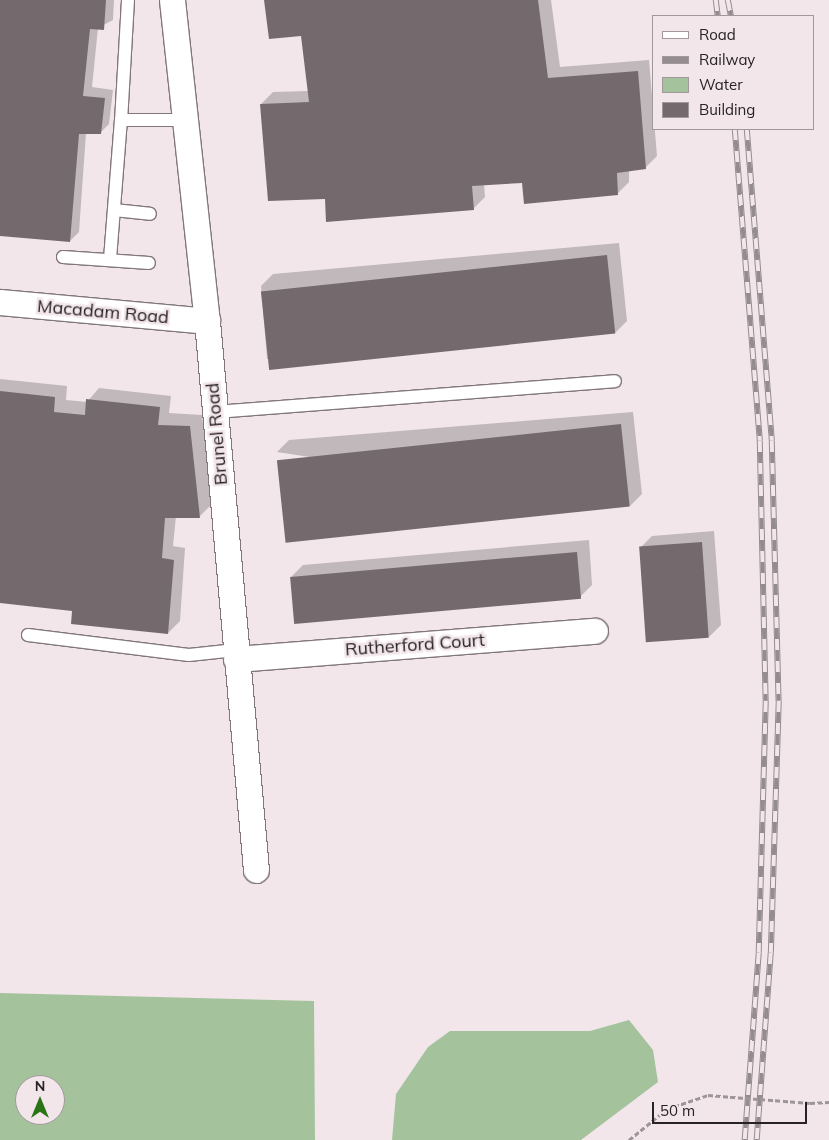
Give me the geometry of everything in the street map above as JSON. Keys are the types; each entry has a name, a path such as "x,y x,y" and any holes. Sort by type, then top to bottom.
{"street":[{"name":"Brunel Road","path":"172,0 207,321 256,870"},
{"name":"Macadam Road","path":"0,302 207,321"},
{"name":"Rutherford Court","path":"236,654 594,631"}],"lane":[{"path":"110,259 128,0"},
{"path":"121,120 185,120"},
{"path":"114,210 150,214"},
{"path":"63,257 150,263"},
{"path":"215,412 615,381"},
{"path":"28,635 189,654 236,654"}],"path":[{"path":"629,1140 667,1109 708,1095 810,1103 829,1102"}],"water":[{"path":"0,993 314,1001 315,1140 0,1140"},
{"path":"629,1020 653,1050 658,1082 581,1140 392,1140 396,1094 428,1047 450,1031 590,1031"}],"building":[{"path":"0,0 106,0 104,30 90,29 83,96 105,98 101,134 79,134 70,242 0,236"},
{"path":"264,0 538,0 548,78 638,71 646,169 617,173 618,195 524,204 522,183 472,186 474,210 326,222 325,199 268,201 260,104 309,102 301,36 269,39"},
{"path":"607,255 615,334 269,370 261,291"},
{"path":"0,391 55,397 54,412 85,415 86,399 160,407 158,425 190,426 200,518 165,518 162,558 174,560 168,634 71,624 72,611 0,603"},
{"path":"621,424 630,507 286,543 277,460"},
{"path":"702,542 709,638 646,642 639,546"},
{"path":"577,552 581,599 294,624 290,577"}],"railway":[{"path":"716,0 718,15"},
{"path":"728,0 731,15"},
{"path":"735,130 760,441 766,701 759,953 745,1140"},
{"path":"747,130 772,441 779,701 771,953 757,1140"}]}
